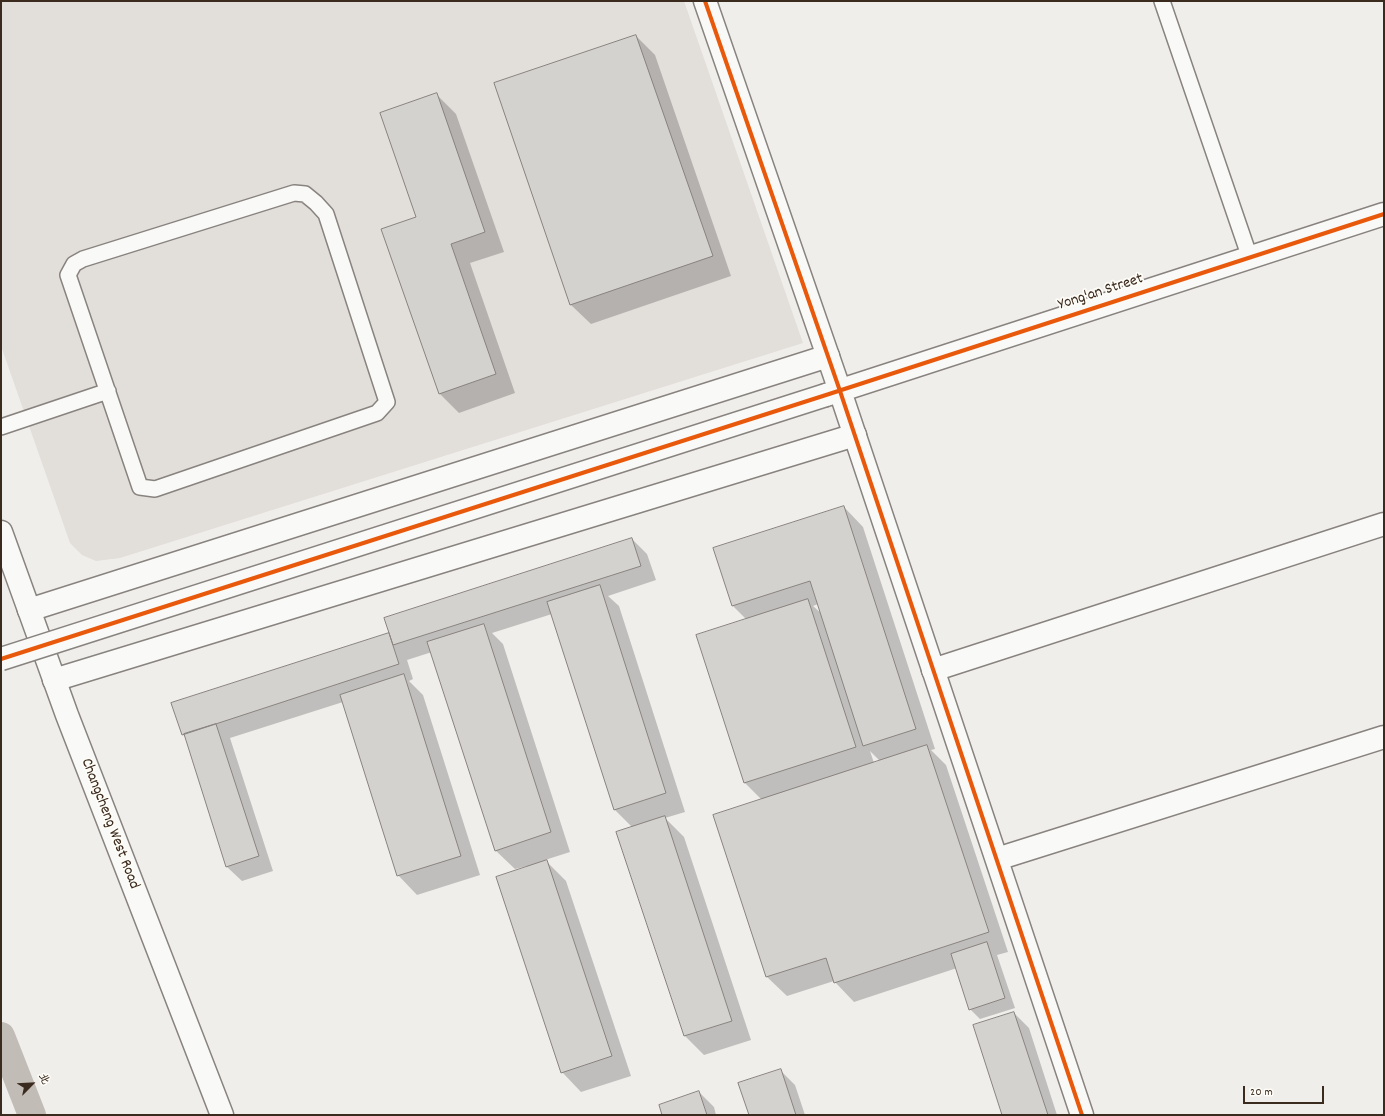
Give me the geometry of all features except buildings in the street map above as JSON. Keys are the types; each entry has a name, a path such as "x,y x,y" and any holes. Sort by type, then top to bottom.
{"street":[{"path":"705,1 828,356 833,393 855,435 1082,1115"},
{"name":"Yong'an Street","path":"1,659 833,393 1384,214"},
{"path":"29,610 828,356"},
{"path":"54,680 855,435"},
{"path":"933,670 1384,524"},
{"name":"Changcheng West Road","path":"1,532 54,680 222,1115"},
{"path":"996,859 1384,737"}],"lane":[{"path":"1162,1 1250,258"},
{"path":"294,192 305,194 326,214 387,402 378,412 155,489 140,486 108,391 68,275 74,264 83,259 294,192"},
{"path":"1,427 108,391"}],"shaded area":[{"path":"1,1 684,1 803,343 120,558 96,561 82,555 70,543 1,346"}],"waterway":[{"path":"1,1036 32,1115"}],"cycle path":[{"path":"705,1 840,391 1082,1115"},
{"path":"1,659 826,395 1384,214"}]}
